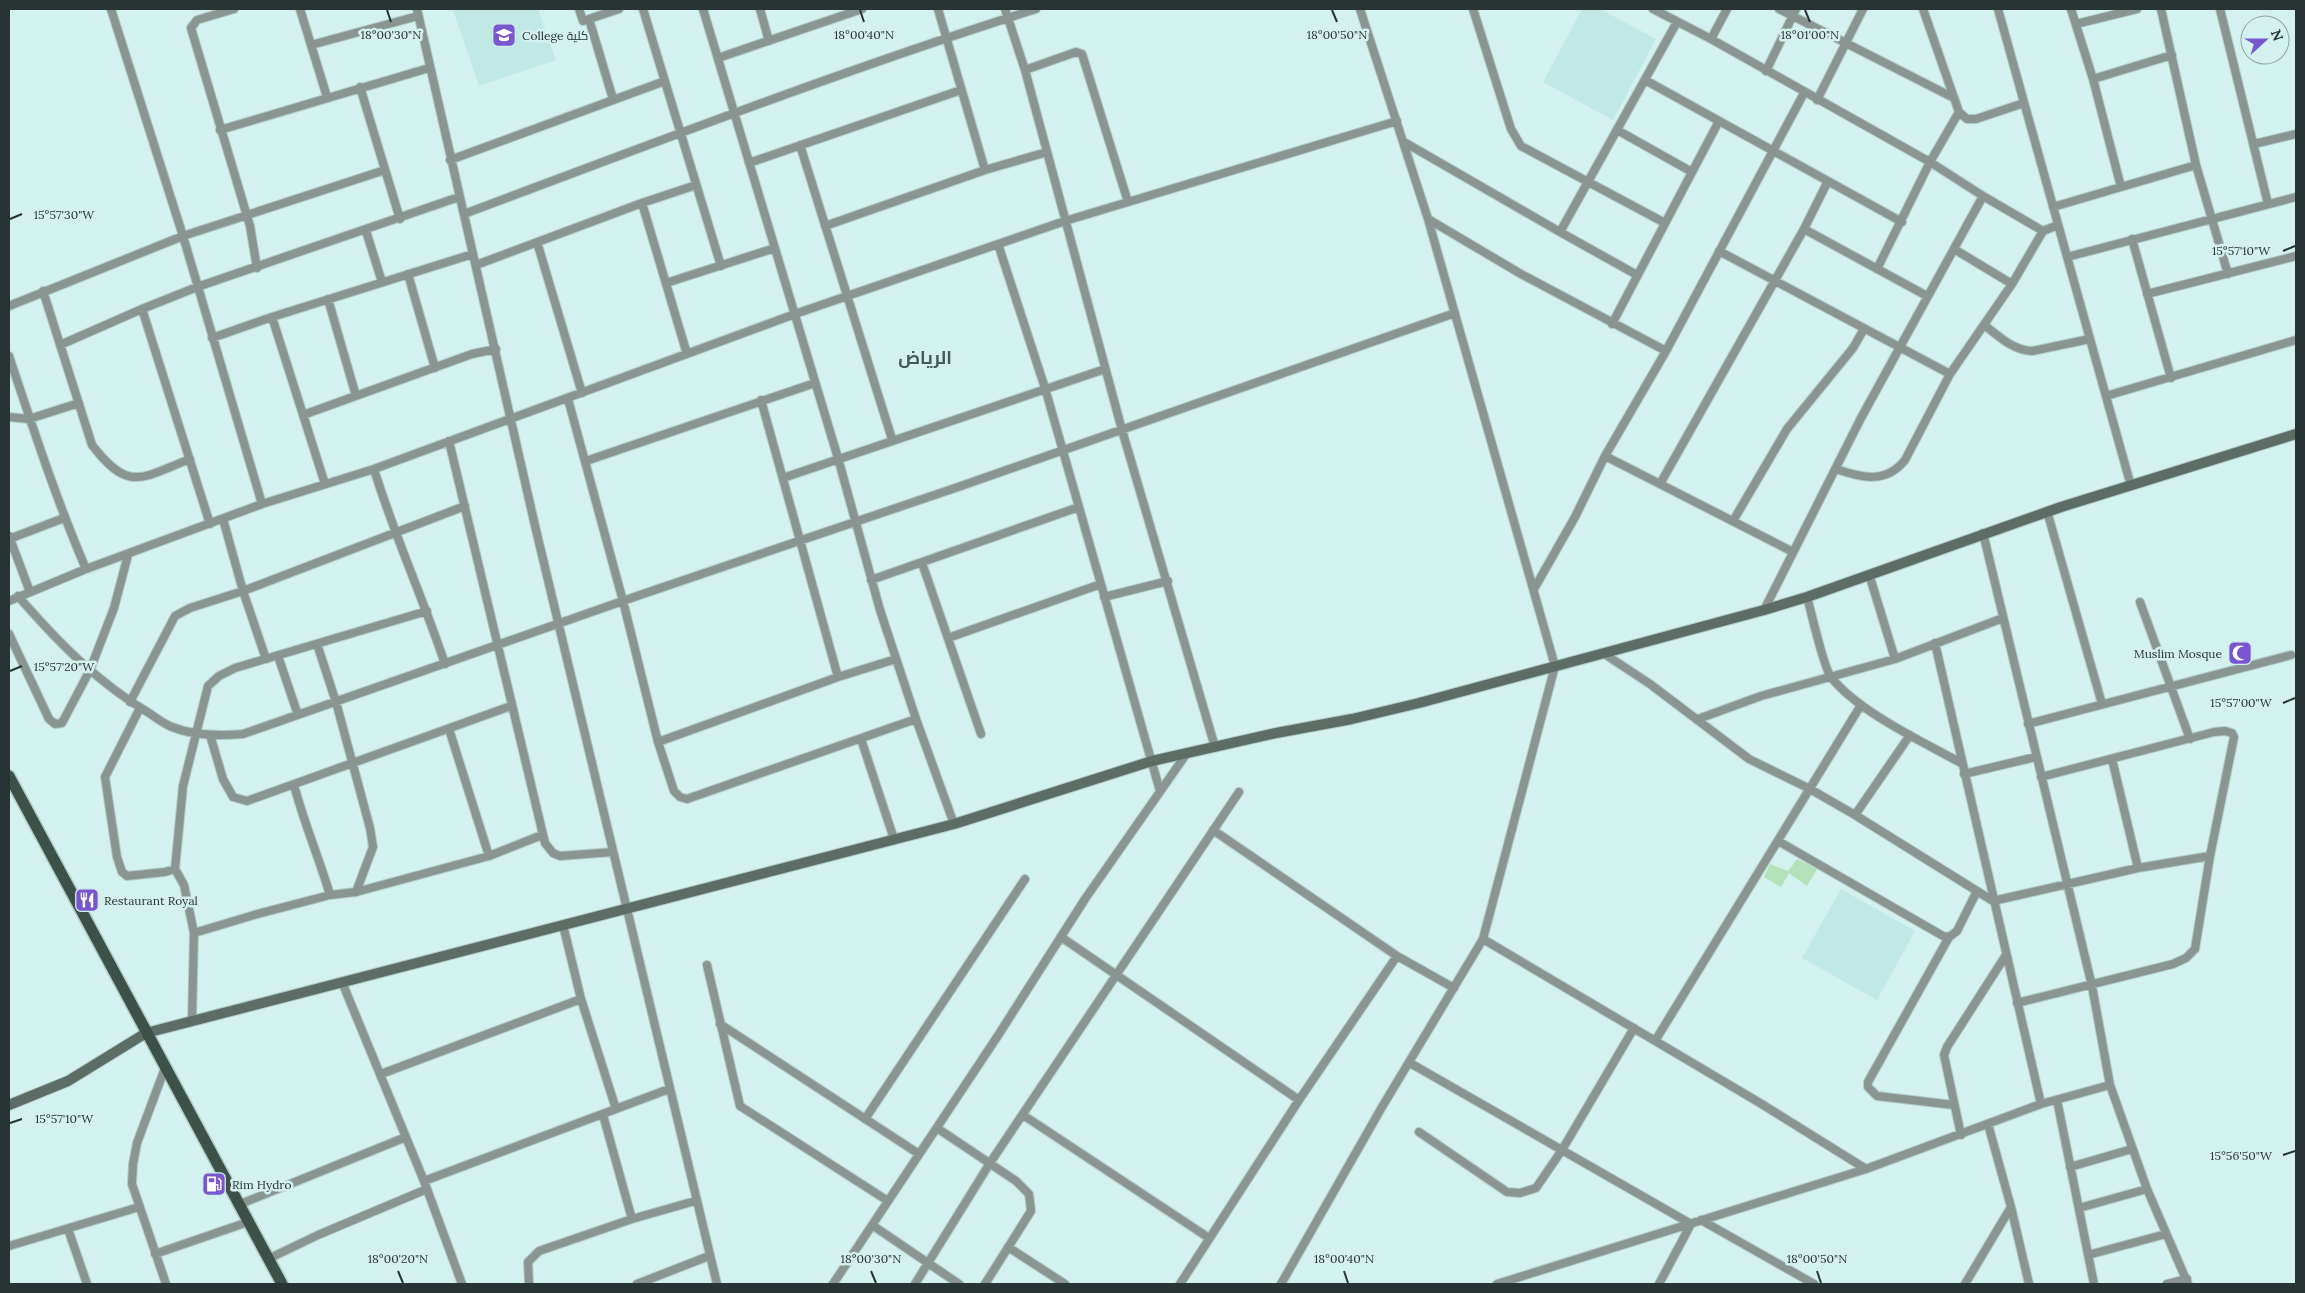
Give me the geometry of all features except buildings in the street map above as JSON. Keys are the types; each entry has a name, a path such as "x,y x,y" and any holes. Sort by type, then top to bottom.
{"main road":[{"path":"9,776 282,1284"}],"street":[{"path":"111,9 183,236 262,504"},
{"path":"234,9 197,20 190,28 247,214 256,268"},
{"path":"300,9 327,97"},
{"path":"579,9 583,21 619,9"},
{"path":"643,9 722,266"},
{"path":"703,9 838,458 855,523 896,659 954,824"},
{"path":"760,9 769,41"},
{"path":"718,58 862,9"},
{"path":"938,9 985,170"},
{"path":"1005,9 1025,70 1122,430 1168,581 1215,747"},
{"path":"464,214 734,112 947,37 1036,9"},
{"path":"1281,1284 1483,939 1556,666 1428,219 1360,9"},
{"path":"1473,9 1511,129 1521,146 1665,223"},
{"path":"1653,9 1711,39 1804,93 1930,162 2043,232"},
{"path":"1667,17 1672,9"},
{"path":"1711,39 1727,9"},
{"path":"1779,9 1795,12 1846,43 1954,98"},
{"path":"1817,100 1862,9"},
{"path":"1923,9 1959,112 1967,119 1976,119 2024,103"},
{"path":"1998,9 2131,486"},
{"path":"2071,9 2093,79 2121,187"},
{"path":"2076,24 2137,9"},
{"path":"2161,9 2196,165 2228,274"},
{"path":"2220,9 2268,204"},
{"path":"311,44 418,12 429,68 496,349 536,530 560,623 695,1201 717,1284"},
{"path":"1766,71 1795,12"},
{"path":"589,19 614,99"},
{"path":"1560,232 1677,22"},
{"path":"1025,70 1076,52 1082,54 1128,202"},
{"path":"2093,79 2172,55"},
{"path":"220,130 429,68"},
{"path":"450,160 665,80"},
{"path":"1645,80 1902,222"},
{"path":"360,88 400,219"},
{"path":"749,162 961,90"},
{"path":"1534,588 1575,516 1605,456 1666,351 1804,93"},
{"path":"1878,269 1930,162 1959,112"},
{"path":"9,601 86,569 262,504 374,469 847,296 1065,221 1397,121"},
{"path":"1612,324 1719,121"},
{"path":"1617,130 1692,172"},
{"path":"2254,144 2296,134"},
{"path":"1404,142 1637,275"},
{"path":"800,145 892,439"},
{"path":"825,226 985,170 1047,152"},
{"path":"2053,207 2196,165"},
{"path":"9,306 183,236 385,170"},
{"path":"1660,484 1804,230 1828,181"},
{"path":"476,264 642,203 696,186"},
{"path":"1764,610 1861,418 1983,196"},
{"path":"60,345 197,287 366,231 459,197"},
{"path":"2067,257 2296,197"},
{"path":"642,203 687,354"},
{"path":"1428,219 1612,324 1666,351"},
{"path":"1836,469 1860,477 1884,475 1898,469 1905,460 1950,374 2012,284 2043,232 2058,225"},
{"path":"1804,230 1927,296"},
{"path":"366,231 382,282"},
{"path":"2132,239 2171,378"},
{"path":"537,242 582,393"},
{"path":"998,244 1045,388 1160,791"},
{"path":"666,283 775,248"},
{"path":"1954,248 2012,284"},
{"path":"1719,251 1950,374"},
{"path":"212,338 272,317 473,254"},
{"path":"2147,294 2296,256"},
{"path":"408,274 434,368"},
{"path":"43,292 92,445 107,464 128,478 143,478 190,459"},
{"path":"328,299 356,396"},
{"path":"142,309 210,524"},
{"path":"18,596 47,630 90,670 130,702 171,727 195,734 210,736 244,734 1455,313"},
{"path":"272,317 325,484"},
{"path":"1984,325 2010,345 2022,351 2032,351 2090,340"},
{"path":"1733,521 1787,429 1853,348 1864,329"},
{"path":"2106,396 2296,340"},
{"path":"303,415 472,354 496,349"},
{"path":"9,356 28,420 64,518 86,569"},
{"path":"783,478 892,439 1105,369"},
{"path":"586,461 815,383"},
{"path":"568,399 623,601 658,742 674,791 680,797 687,799 916,720"},
{"path":"761,400 838,677"},
{"path":"9,416 28,420 79,403"},
{"path":"9,1105 68,1081 146,1033 954,824 1152,762 1419,703 1764,610 1807,597 2048,511 2296,434"},
{"path":"449,441 542,835 548,848 560,856 613,852"},
{"path":"1605,456 1793,552"},
{"path":"374,469 445,664"},
{"path":"130,702 175,616 190,608 243,591 465,506"},
{"path":"872,580 1079,507"},
{"path":"2048,511 2102,704"},
{"path":"30,592 9,538 64,518"},
{"path":"223,519 243,591 266,659"},
{"path":"1983,533 2092,986 2110,1085 2147,1189 2188,1282 2167,1284"},
{"path":"9,634 50,719 55,724 62,723 90,670 114,608 128,555"},
{"path":"922,563 982,734"},
{"path":"1868,574 1895,659"},
{"path":"1104,596 1168,581"},
{"path":"948,638 1101,584"},
{"path":"1807,597 1829,676 1861,705 1961,763"},
{"path":"2140,602 2190,739"},
{"path":"192,1021 194,933 184,885 175,869 183,786 208,686 219,676 235,668 427,611"},
{"path":"1698,719 1762,696 1895,659 2003,618"},
{"path":"1935,643 1961,763 2041,1104"},
{"path":"317,644 336,702 370,828 373,847 356,892"},
{"path":"1603,653 1650,684 1749,759 1810,789 1855,815 1993,901 2068,882 2210,856"},
{"path":"2028,724 2291,655"},
{"path":"278,656 298,715"},
{"path":"658,742 838,677 896,659"},
{"path":"1655,1041 1861,705"},
{"path":"210,736 223,779 233,797 247,801 511,706"},
{"path":"140,708 105,777 117,857 122,872 127,876 145,875 175,869"},
{"path":"449,729 489,856"},
{"path":"2017,1003 2092,986 2173,964 2191,954 2195,949 2210,856 2234,738 2232,733 2225,731 2041,777"},
{"path":"1855,815 1910,735"},
{"path":"860,739 894,839"},
{"path":"833,1284 1061,937 1187,753"},
{"path":"1964,774 2036,757"},
{"path":"2112,759 2138,868"},
{"path":"294,785 304,821 313,842 330,895"},
{"path":"915,1284 929,1265 1022,1115 1239,792"},
{"path":"1213,830 1397,956 1454,988"},
{"path":"194,933 330,895 356,892 489,856 542,835"},
{"path":"1778,841 1943,936 1948,937"},
{"path":"865,1119 1025,879"},
{"path":"1954,1106 1877,1096 1868,1087 1868,1082 1948,937 1957,931 1977,891"},
{"path":"563,925 581,999 616,1109"},
{"path":"1061,937 1299,1100"},
{"path":"1483,939 1866,1169"},
{"path":"1961,1135 1944,1055 1947,1047 2006,955"},
{"path":"1180,1284 1299,1100 1397,956"},
{"path":"707,965 740,1106 888,1202"},
{"path":"342,982 424,1181 462,1284"},
{"path":"381,1074 581,999"},
{"path":"720,1024 919,1154"},
{"path":"1419,1132 1508,1192 1520,1193 1536,1188 1562,1150 1634,1028"},
{"path":"1410,1063 1691,1224"},
{"path":"165,1068 137,1143 132,1184 166,1284"},
{"path":"1497,1284 1866,1169 2041,1104 2110,1085"},
{"path":"424,1181 669,1090"},
{"path":"2057,1100 2094,1284"},
{"path":"603,1114 632,1219"},
{"path":"1022,1115 1209,1238"},
{"path":"1988,1124 2011,1207 2029,1284"},
{"path":"937,1128 1024,1187 1030,1194 1032,1202 1031,1211 985,1284"},
{"path":"238,1205 406,1138"},
{"path":"2070,1167 2132,1149"},
{"path":"268,1259 318,1235 427,1189"},
{"path":"2079,1208 2147,1189"},
{"path":"529,1284 528,1262 539,1252 632,1219 695,1201"},
{"path":"9,1246 139,1207"},
{"path":"1965,1284 2011,1207"},
{"path":"1701,1220 1814,1284"},
{"path":"155,1254 248,1222"},
{"path":"1660,1284 1691,1224"},
{"path":"872,1225 959,1284"},
{"path":"68,1229 87,1284"},
{"path":"2088,1255 2166,1234"},
{"path":"1008,1247 1065,1284"},
{"path":"637,1284 650,1282 709,1256"}],"shaded area":[{"name":"College كلية","path":"538,9 556,60 479,86 453,10"},
{"path":"1582,9 1600,9 1656,39 1613,120 1543,82"},
{"path":"1841,889 1915,931 1877,1000 1802,958"}],"green space":[{"path":"1797,859 1817,869 1807,886 1789,873 1781,887 1764,877 1770,864 1788,871"}],"place":[{"name":"College كلية","path":"504,35"},
{"name":"Muslim Mosque","path":"2240,653"},
{"name":"Restaurant Royal","path":"87,900"},
{"name":"Rim Hydro","path":"214,1184"}],"district":[{"name":"الرياض","path":"925,357"}]}
